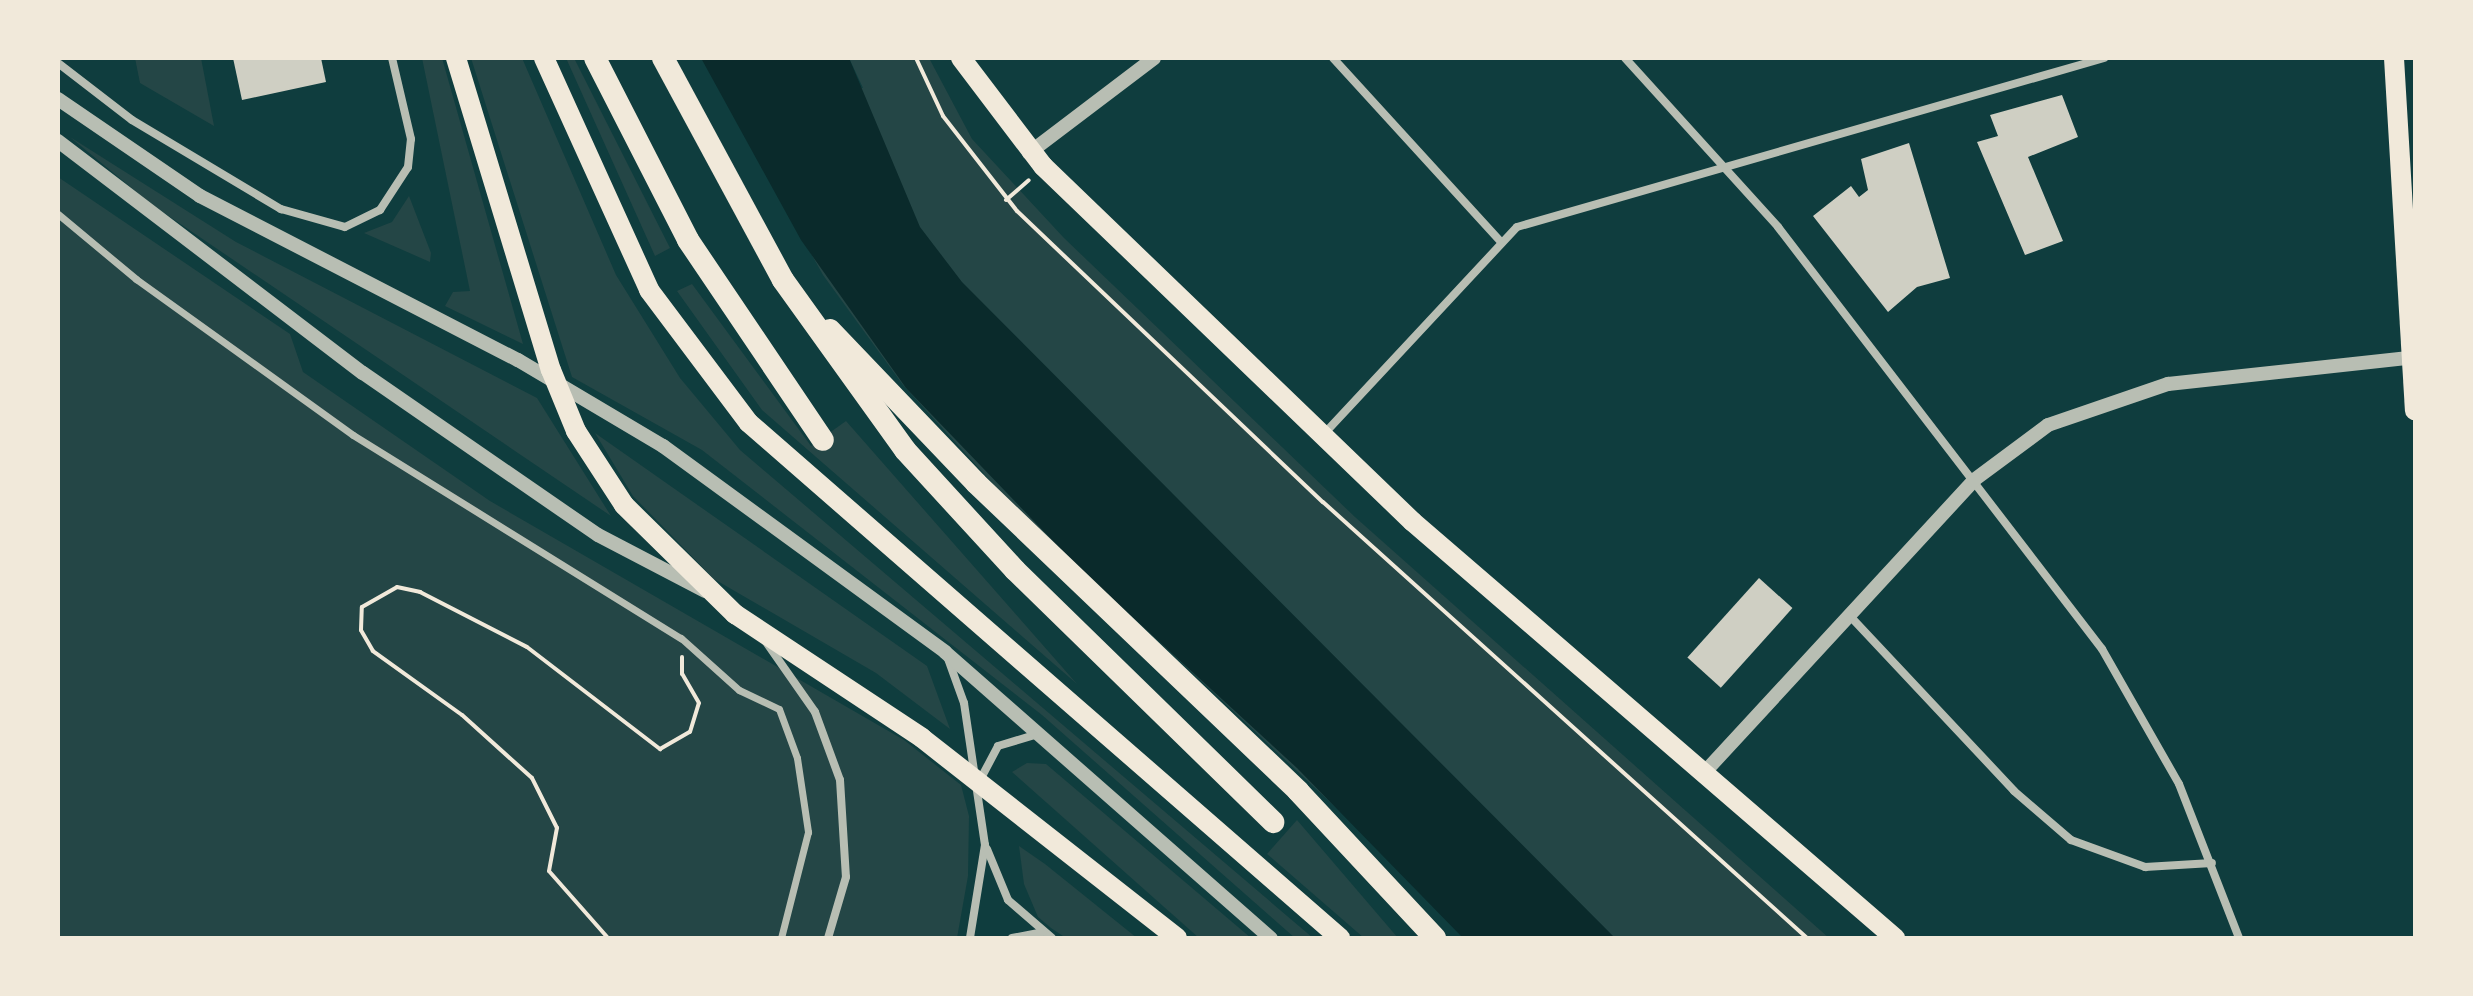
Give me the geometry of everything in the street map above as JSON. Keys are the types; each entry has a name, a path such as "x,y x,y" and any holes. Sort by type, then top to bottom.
{"highway":[{"path":"595,58 688,240 823,440"},
{"path":"663,58 783,280 938,488 1273,822"},
{"path":"783,280 976,483 1382,880 1435,938"},
{"path":"1382,880 1420,938"}],"main road":[{"path":"456,58 551,370 576,431 644,529 713,595 755,629 940,752 1177,938"},
{"path":"544,58 649,290 749,423 1340,938"},
{"path":"961,58 1036,160 1323,436 1703,774 1895,938"},
{"path":"2394,58 2409,358 2415,410"}],"street":[{"path":"58,63 163,140 281,209 331,227 370,217 404,180 411,139 392,58"},
{"path":"1036,160 1154,58"},
{"path":"1333,58 1500,241"},
{"path":"1625,58 1801,255 1974,480 2128,689 2212,863 2239,938"},
{"path":"1323,436 1500,241 1524,223 2104,58"},
{"path":"58,99 212,203 629,424 945,652 1271,938"},
{"path":"58,141 295,325 508,473 598,535 713,595"},
{"path":"58,214 136,279 457,502 681,638 739,690 779,709 797,758 808,832 781,938"},
{"path":"1703,774 1974,480 2048,425 2122,394 2409,358"},
{"path":"1848,614 2014,791 2071,840 2145,867 2212,863"},
{"path":"755,629 815,712 840,780 846,877 828,938"},
{"path":"945,652 964,703 985,845 1008,900 1052,938"},
{"path":"977,789 998,746 1042,734"},
{"path":"970,938 985,845"},
{"path":"1012,938 1042,932"}],"path":[{"path":"916,58 943,116 1006,200 1323,502 1807,938"},
{"path":"1006,200 1036,160"},
{"path":"608,938 549,871 557,828 532,778 462,715 373,651 361,630 362,607 397,587 420,592 527,647 660,749 690,732 699,703 682,674 681,638"}],"shaded area":[{"path":"135,58 201,58 214,126 140,83"},
{"path":"422,58 442,58 523,344 445,306 453,292 470,291"},
{"path":"471,58 522,58 616,275 680,378 740,450 1313,938 1295,938 1042,715 702,450 572,377"},
{"path":"566,58 574,58 670,248 655,256"},
{"path":"701,58 849,58 920,227 962,282 1615,938 1463,938 1297,768 1079,568 906,388 801,240"},
{"path":"702,58 863,88 849,58 929,58 972,139 1064,238 1355,517 1829,938 1475,938 1007,499 903,385 823,275"},
{"path":"70,137 236,242 537,398 611,516 151,204"},
{"path":"58,177 290,334 303,372 490,501 904,740 961,785 969,816 968,876 957,938 58,938"},
{"path":"409,196 431,253 430,262 364,233 392,222"},
{"path":"692,284 811,446 846,421 1077,684 762,410 677,291"},
{"path":"595,433 927,666 950,729 876,673 714,579 633,496"},
{"path":"1027,763 1046,764 1251,938 1199,938 1012,772"},
{"path":"1297,820 1398,938 1364,938 1267,854"},
{"path":"1019,846 1137,938 1066,938 1051,928 1038,917 1024,884"}],"building":[{"path":"233,58 321,58 326,82 242,100"},
{"path":"2062,95 2078,137 2028,157 2063,241 2025,255 1977,142 1998,136 1990,115"},
{"path":"1909,143 1950,278 1917,287 1888,312 1813,216 1851,186 1859,197 1868,190 1861,159"},
{"path":"1759,578 1792,608 1721,688 1687,658"}]}
